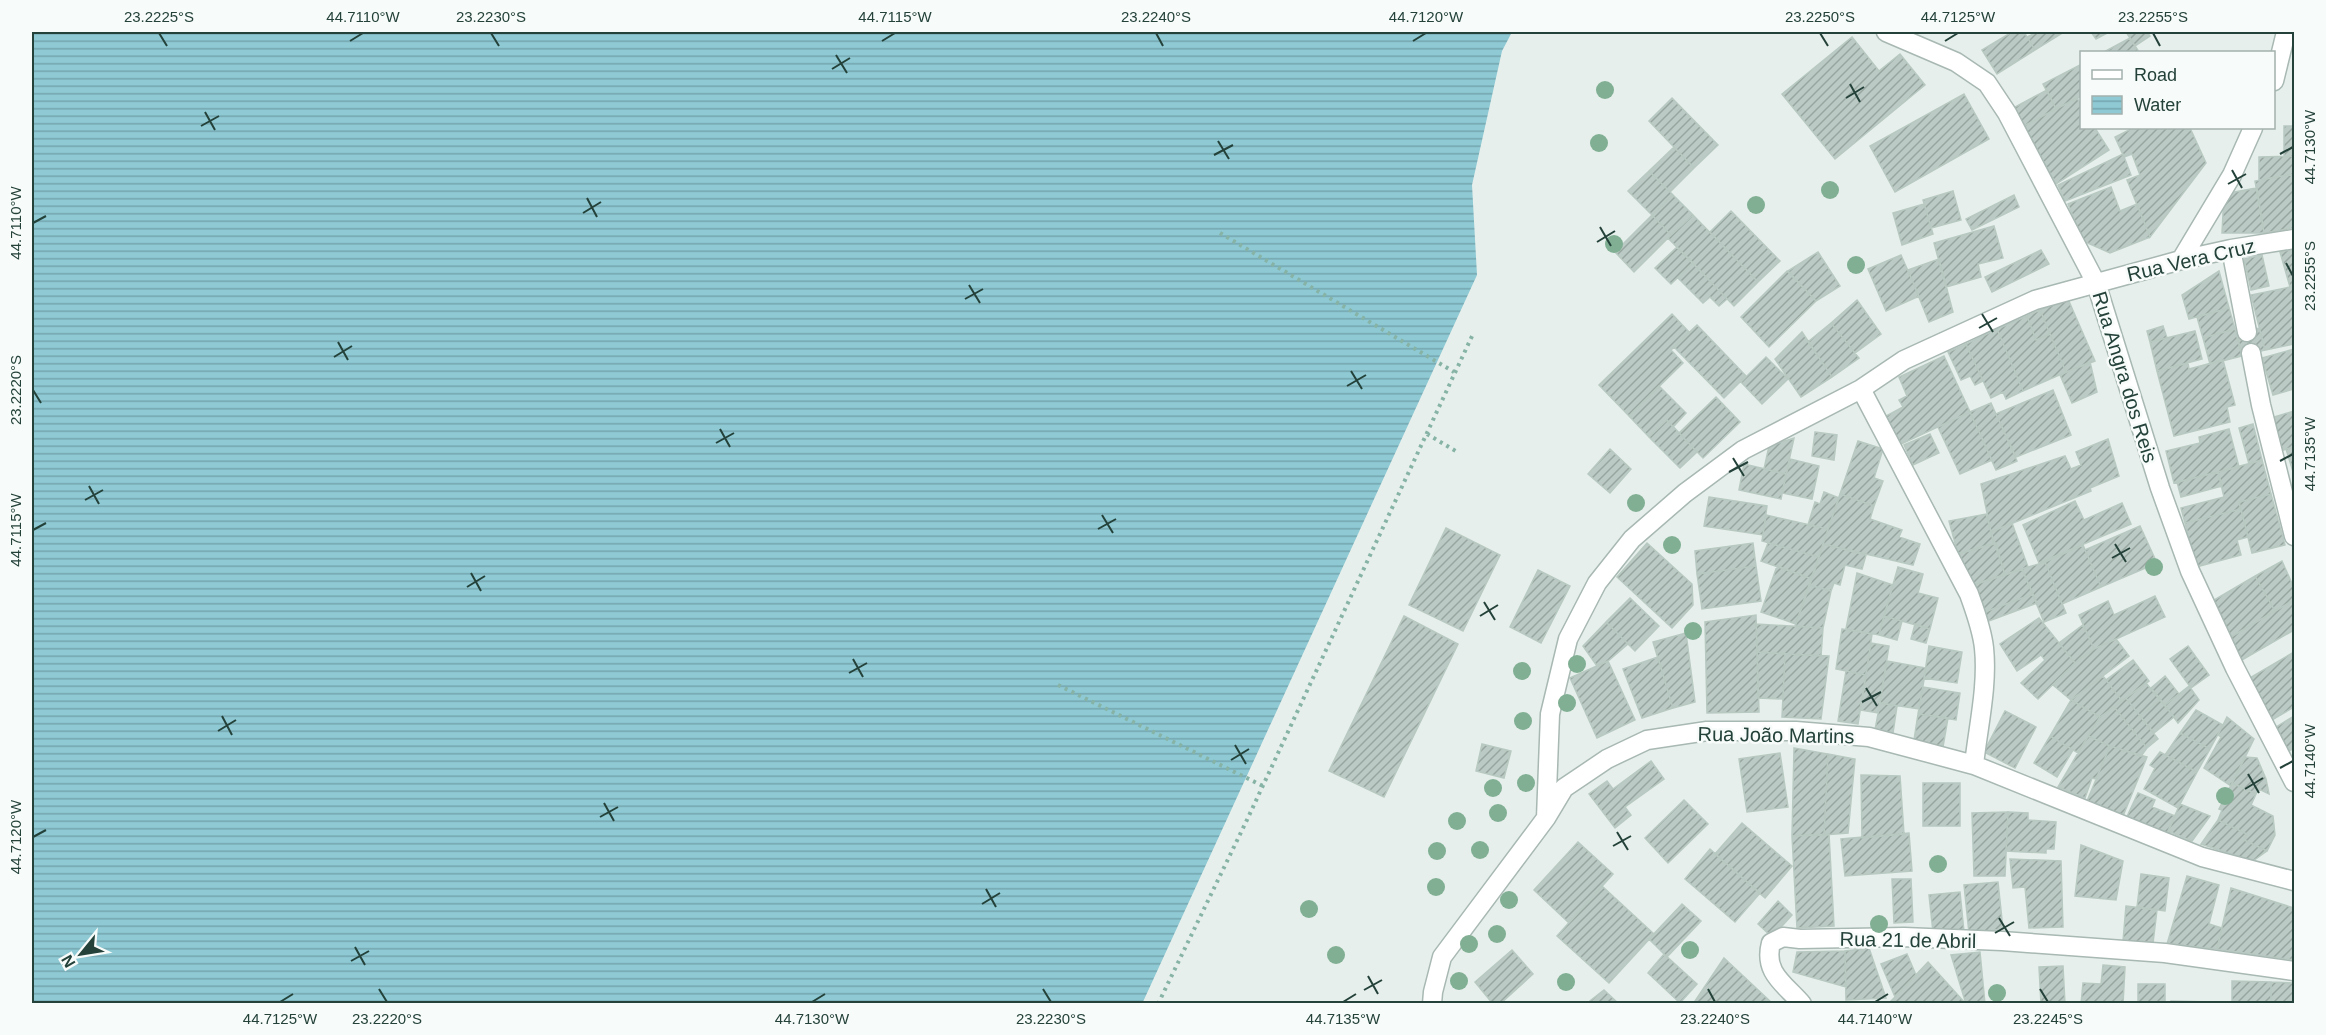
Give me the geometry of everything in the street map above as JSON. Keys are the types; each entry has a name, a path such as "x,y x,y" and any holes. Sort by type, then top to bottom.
{"street":[{"name":"Rua Angra dos Reis","path":"1886,32 1956,62 1987,83 2007,113 2096,283 2160,488 2190,571 2235,668 2295,782"},
{"path":"2275,77 2286,32"},
{"path":"2181,260 2232,175 2253,129"},
{"name":"Rua Vera Cruz","path":"1546,818 1550,714 1568,639 1597,583 1632,539 1685,494 1743,450 1861,389 1904,360 2035,300 2181,260 2295,239"},
{"path":"2231,249 2247,332"},
{"path":"2251,353 2261,405 2295,536"},
{"path":"1861,389 1969,594 1979,622 1984,647 1985,672 1974,765"},
{"name":"Rua João Martins","path":"1432,1004 1442,957 1546,818 1564,788 1607,759 1647,740 1707,731 1796,731 1869,737 1974,765 2202,858 2295,881"},
{"name":"Rua 21 de Abril","path":"1801,1002 1774,975 1767,956 1771,943 1783,937 1800,939 1904,937 2002,941 2165,953 2295,971"}],"path":[{"path":"1220,233 1454,372"},
{"path":"1158,1004 1263,786 1473,334"},
{"path":"1427,434 1459,453"},
{"path":"1058,685 1263,786"}],"water":[{"path":"32,32 1512,32 1502,51 1472,185 1477,275 1142,1004 32,1003"}],"building":[{"path":"2012,32 2024,32 2035,50 1997,74 1982,50"},
{"path":"2037,32 2064,32 2035,50 2027,37"},
{"path":"2091,32 2109,32 2096,39"},
{"path":"2126,32 2147,32 2150,36 2135,46"},
{"path":"1852,37 1879,71 1900,54 1925,85 1835,159 1782,94"},
{"path":"2130,38 2138,51 2106,51"},
{"path":"2080,65 2080,97 2056,109 2043,84"},
{"path":"2047,90 2056,109 2024,126 2015,107"},
{"path":"1964,94 1989,139 1895,192 1870,146"},
{"path":"1672,98 1718,145 1694,168 1649,121"},
{"path":"2077,98 2080,103 2080,129 2096,129 2109,150 2056,184 2024,126"},
{"path":"2284,126 2294,126 2294,156 2284,157"},
{"path":"2131,129 2190,129 2206,163 2150,237 2127,180 2140,175 2132,154 2124,157 2115,137"},
{"path":"1674,147 1694,168 1670,192 1649,171"},
{"path":"2123,154 2131,175 2065,201 2058,185"},
{"path":"2294,156 2294,174 2259,180 2259,157"},
{"path":"1649,171 1673,195 1652,215 1628,191"},
{"path":"2294,174 2294,228 2264,233 2255,181"},
{"path":"2111,187 2120,211 2137,204 2150,237 2110,253 2083,241 2068,204"},
{"path":"2257,188 2264,233 2222,233 2224,194"},
{"path":"1953,191 1961,220 1931,228 1923,200"},
{"path":"1673,195 1693,215 1671,235 1652,215"},
{"path":"2014,195 2019,207 1972,230 1966,219"},
{"path":"1924,204 1933,234 1902,245 1893,213"},
{"path":"1731,211 1780,261 1758,282 1710,232"},
{"path":"1652,215 1671,235 1634,272 1615,252"},
{"path":"1693,215 1758,282 1734,306 1668,238"},
{"path":"1994,226 2003,258 1978,264 1981,277 1946,287 1934,243"},
{"path":"1677,247 1693,263 1671,284 1655,268"},
{"path":"2294,249 2294,287 2290,287 2280,252"},
{"path":"2041,250 2049,264 1992,292 1985,277"},
{"path":"1818,252 1840,286 1816,301 1788,271"},
{"path":"1901,255 1919,296 1886,311 1868,269"},
{"path":"2262,255 2269,286 2251,290 2244,259"},
{"path":"1939,259 1953,312 1929,322 1908,270"},
{"path":"1693,263 1727,299 1719,306 1710,297 1703,303 1678,278"},
{"path":"1787,271 1816,301 1769,347 1741,317"},
{"path":"2219,271 2229,308 2189,319 2182,295"},
{"path":"2294,287 2294,344 2265,350 2251,295"},
{"path":"2068,299 2095,361 2066,372 2040,310"},
{"path":"1857,300 1881,334 1855,353 1831,323"},
{"path":"2229,308 2235,329 2203,338 2197,317"},
{"path":"2040,310 2050,334 2036,340 2027,316"},
{"path":"1672,314 1689,332 1671,350 1683,363 1629,416 1599,385"},
{"path":"2027,316 2036,340 2050,334 2066,372 2023,391 1997,329"},
{"path":"1831,323 1859,358 1832,377 1808,342"},
{"path":"1697,325 1746,376 1724,398 1674,347"},
{"path":"2163,326 2167,338 2150,342 2147,331"},
{"path":"2259,328 2265,350 2242,356 2237,335"},
{"path":"1997,329 2023,391 2006,399 2003,392 1991,398 1966,344"},
{"path":"2235,329 2242,356 2210,364 2203,338"},
{"path":"2195,331 2202,359 2157,371 2150,342"},
{"path":"1802,332 1832,377 1801,397 1775,359"},
{"path":"1966,344 1983,381 1975,385 1970,376 1961,380 1948,352"},
{"path":"2294,349 2294,389 2273,395 2262,358"},
{"path":"1944,356 1970,412 1899,445 1886,416 1903,407 1899,400 1907,396 1899,377"},
{"path":"1766,357 1788,379 1762,404 1741,382"},
{"path":"2223,360 2235,405 2227,407 2230,422 2174,436 2157,371 2188,363 2189,369"},
{"path":"2090,362 2097,392 2072,403 2060,375"},
{"path":"1659,386 1686,413 1673,427 1667,420 1649,437 1629,416"},
{"path":"2053,390 2071,435 2016,457 1996,414"},
{"path":"1716,397 1740,422 1703,458 1679,433"},
{"path":"1991,403 2017,461 1996,470 1970,412"},
{"path":"2294,411 2294,447 2280,451 2271,418"},
{"path":"1970,412 1992,460 1960,474 1938,427"},
{"path":"1667,420 1697,452 1680,468 1649,437"},
{"path":"2253,424 2262,460 2249,464 2239,428"},
{"path":"2229,429 2239,467 2174,483 2166,451 2200,443 2199,437"},
{"path":"1815,432 1837,435 1834,460 1812,456"},
{"path":"1930,434 1939,453 1913,465 1904,445"},
{"path":"1794,438 1786,474 1764,469 1769,446"},
{"path":"2108,439 2119,476 2090,488 2091,491 1991,532 1981,484 2065,456 2071,469 2081,465 2076,452"},
{"path":"1858,441 1883,449 1874,478 1883,481 1874,506 1840,494"},
{"path":"2294,447 2294,475 2286,449"},
{"path":"1610,449 1631,469 1610,493 1588,474"},
{"path":"1790,459 1819,466 1812,499 1782,493"},
{"path":"2262,460 2271,494 2239,502 2241,509 2185,523 2181,508 2224,497 2218,472"},
{"path":"1744,464 1786,474 1781,499 1739,490"},
{"path":"2218,472 2222,486 2181,497 2177,482"},
{"path":"1824,492 1839,498 1828,529 1808,525 1815,502 1820,504"},
{"path":"1840,494 1874,506 1870,519 1902,530 1899,537 1920,544 1913,565 1823,544"},
{"path":"2271,494 2285,545 2252,553 2239,502"},
{"path":"1709,497 1767,506 1763,535 1704,526"},
{"path":"2075,501 2084,520 2122,503 2131,524 2039,563 2023,525"},
{"path":"2241,509 2248,537 2237,540 2241,555 2196,567 2185,523"},
{"path":"1986,514 1994,544 1958,554 1949,521"},
{"path":"1766,515 1828,529 1819,557 1762,541"},
{"path":"2012,523 2028,567 2005,575 1991,532"},
{"path":"2140,526 2157,563 2101,587 2085,550"},
{"path":"1446,528 1500,555 1463,631 1409,605"},
{"path":"1647,543 1692,584 1693,605 1672,628 1617,577"},
{"path":"1753,543 1756,566 1697,574 1695,551"},
{"path":"1768,543 1819,557 1812,579 1761,561"},
{"path":"1996,543 2005,575 1967,587 1956,554"},
{"path":"1823,544 1866,555 1862,569 1845,565 1840,585 1834,583 1831,591 1809,585"},
{"path":"2083,545 2101,587 2062,604 2045,562"},
{"path":"2282,561 2294,588 2294,600 2275,611 2255,576"},
{"path":"2045,562 2066,613 2044,622 2022,569"},
{"path":"1756,566 1761,601 1702,609 1697,574"},
{"path":"1777,566 1812,579 1796,624 1761,612"},
{"path":"1898,567 1923,574 1918,593 1938,598 1930,629 1884,616"},
{"path":"2022,569 2033,594 1982,613 1972,585"},
{"path":"1538,570 1570,586 1541,643 1510,627"},
{"path":"1857,573 1893,585 1879,635 1846,629"},
{"path":"2255,576 2275,611 2229,638 2209,603"},
{"path":"1809,585 1831,591 1823,628 1795,626"},
{"path":"2033,594 2037,603 1986,622 1982,613"},
{"path":"2155,596 2165,617 2094,649 2079,615 2108,601 2114,615"},
{"path":"1630,598 1659,626 1635,651 1606,622"},
{"path":"2294,600 2294,630 2242,660 2229,638"},
{"path":"1756,615 1759,712 1707,713 1705,622"},
{"path":"1404,616 1458,644 1384,797 1329,771"},
{"path":"1884,616 1902,621 1897,640 1879,635"},
{"path":"2039,618 2075,663 2038,699 2021,683 2045,660 2041,655 2017,671 2000,644"},
{"path":"1606,622 1628,644 1608,661 1597,666 1583,646"},
{"path":"1756,624 1823,628 1821,656 1757,652"},
{"path":"1915,624 1930,629 1926,643 1911,639"},
{"path":"2083,625 2094,649 2075,663 2059,643"},
{"path":"1842,629 1872,634 1866,675 1836,669"},
{"path":"1686,633 1695,702 1673,708 1653,642"},
{"path":"2116,639 2129,656 2071,700 2053,685 2075,663 2094,649"},
{"path":"1871,643 1889,646 1878,713 1860,710"},
{"path":"1929,646 1962,652 1957,683 1924,678"},
{"path":"2188,646 2209,675 2191,688 2170,659"},
{"path":"1757,652 1785,654 1783,699 1758,698"},
{"path":"2294,652 2294,707 2272,720 2248,679"},
{"path":"1785,654 1829,656 1821,719 1782,717"},
{"path":"1658,657 1673,708 1642,718 1623,669"},
{"path":"2133,660 2149,681 2122,701 2106,680"},
{"path":"1608,661 1635,720 1597,738 1570,678"},
{"path":"1887,661 1926,668 1919,709 1880,703"},
{"path":"1846,671 1866,675 1858,724 1838,721"},
{"path":"2103,676 2122,701 2100,717 2071,700"},
{"path":"2165,676 2179,694 2165,705 2151,688"},
{"path":"2146,683 2160,700 2140,716 2126,698"},
{"path":"2189,686 2199,700 2178,723 2165,705"},
{"path":"1923,687 1960,693 1956,720 1918,714"},
{"path":"2126,698 2158,739 2147,748 2114,707"},
{"path":"2071,700 2100,717 2078,753 2050,736"},
{"path":"2160,700 2174,717 2154,733 2140,716"},
{"path":"1880,703 1897,706 1893,733 1875,730"},
{"path":"2114,707 2147,748 2141,756 2088,736 2100,717"},
{"path":"2196,710 2223,725 2210,749 2180,733"},
{"path":"2005,711 2036,727 2015,768 1984,752"},
{"path":"1918,714 1948,718 1943,747 1922,744 1922,741 1914,740"},
{"path":"2294,716 2294,748 2286,753 2273,729"},
{"path":"2227,717 2254,739 2231,786 2204,768 2221,737 2218,735"},
{"path":"2180,733 2210,749 2197,772 2165,755"},
{"path":"2050,736 2073,750 2057,777 2034,763"},
{"path":"2088,736 2110,746 2096,779 2092,778 2085,798 2058,787"},
{"path":"1482,744 1511,751 1504,778 1476,771"},
{"path":"2110,746 2147,757 2123,816 2087,801"},
{"path":"1794,748 1828,754 1824,835 1792,836"},
{"path":"2160,752 2197,772 2178,808 2144,789 2155,768 2150,765"},
{"path":"1780,753 1788,807 1747,812 1739,759"},
{"path":"1828,754 1855,759 1848,833 1824,835"},
{"path":"2245,757 2257,758 2266,779 2269,794 2259,789 2256,794 2232,783"},
{"path":"1651,761 1664,779 1625,807 1631,815 1615,828 1589,794 1607,781 1613,789"},
{"path":"1861,775 1900,776 1904,834 1862,838"},
{"path":"1923,783 1960,783 1960,826 1923,826"},
{"path":"2232,783 2256,794 2251,805 2273,816 2275,835 2267,851 2244,840 2247,834 2218,820 2222,810 2219,809"},
{"path":"2138,793 2155,800 2152,807 2175,816 2164,841 2124,823"},
{"path":"1684,800 1708,824 1668,863 1645,838"},
{"path":"2180,804 2210,816 2192,841 2168,831"},
{"path":"2008,812 2028,813 2028,820 2056,822 2054,849 2046,849 2046,853 2006,851"},
{"path":"2008,812 2005,876 1974,876 1972,813"},
{"path":"2218,820 2247,834 2244,840 2267,851 2253,861 2201,844"},
{"path":"1742,823 1792,866 1765,898 1715,854"},
{"path":"1909,833 1912,871 1845,876 1841,839"},
{"path":"1829,834 1834,926 1797,928 1792,836"},
{"path":"1578,842 1613,874 1569,923 1534,890"},
{"path":"2081,845 2123,861 2116,900 2075,896"},
{"path":"1710,849 1760,893 1735,922 1685,879"},
{"path":"2010,859 2061,861 2063,927 2029,928 2025,887 2013,888"},
{"path":"2141,874 2169,878 2165,911 2137,907"},
{"path":"2187,876 2219,885 2209,924 2222,928 2217,949 2167,944"},
{"path":"1892,879 1911,879 1913,922 1894,923"},
{"path":"1998,882 2003,929 1969,933 1964,885"},
{"path":"1602,886 1654,934 1609,983 1557,936"},
{"path":"2231,888 2294,908 2294,960 2217,949"},
{"path":"1960,892 1964,932 1933,932 1929,895"},
{"path":"1778,901 1792,915 1772,937 1758,924"},
{"path":"1682,904 1701,921 1667,957 1649,939"},
{"path":"2126,906 2157,910 2153,943 2123,941"},
{"path":"1869,948 1886,998 1846,1000 1845,951"},
{"path":"1512,950 1533,974 1500,1004 1493,1004 1475,982"},
{"path":"1845,951 1846,987 1793,972 1797,952"},
{"path":"1980,952 1985,1004 1966,1004 1951,955"},
{"path":"1664,954 1697,984 1680,1003 1648,973"},
{"path":"1907,954 1916,975 1895,997 1881,964"},
{"path":"1724,958 1772,1003 1693,1004"},
{"path":"1928,962 1966,1004 1888,1004 1895,997"},
{"path":"2103,965 2125,967 2123,1004 2081,1004 2083,983 2101,984"},
{"path":"2063,966 2065,1004 2041,1004 2039,967"},
{"path":"2232,981 2271,982 2271,1004 2232,1004"},
{"path":"2271,982 2294,983 2294,1004 2271,1004"},
{"path":"2138,984 2165,984 2165,1004 2138,1004"},
{"path":"1604,990 1619,1004 1592,1004 1590,1001"},
{"path":"2171,1001 2212,1002 2212,1004 2171,1004"}]}
